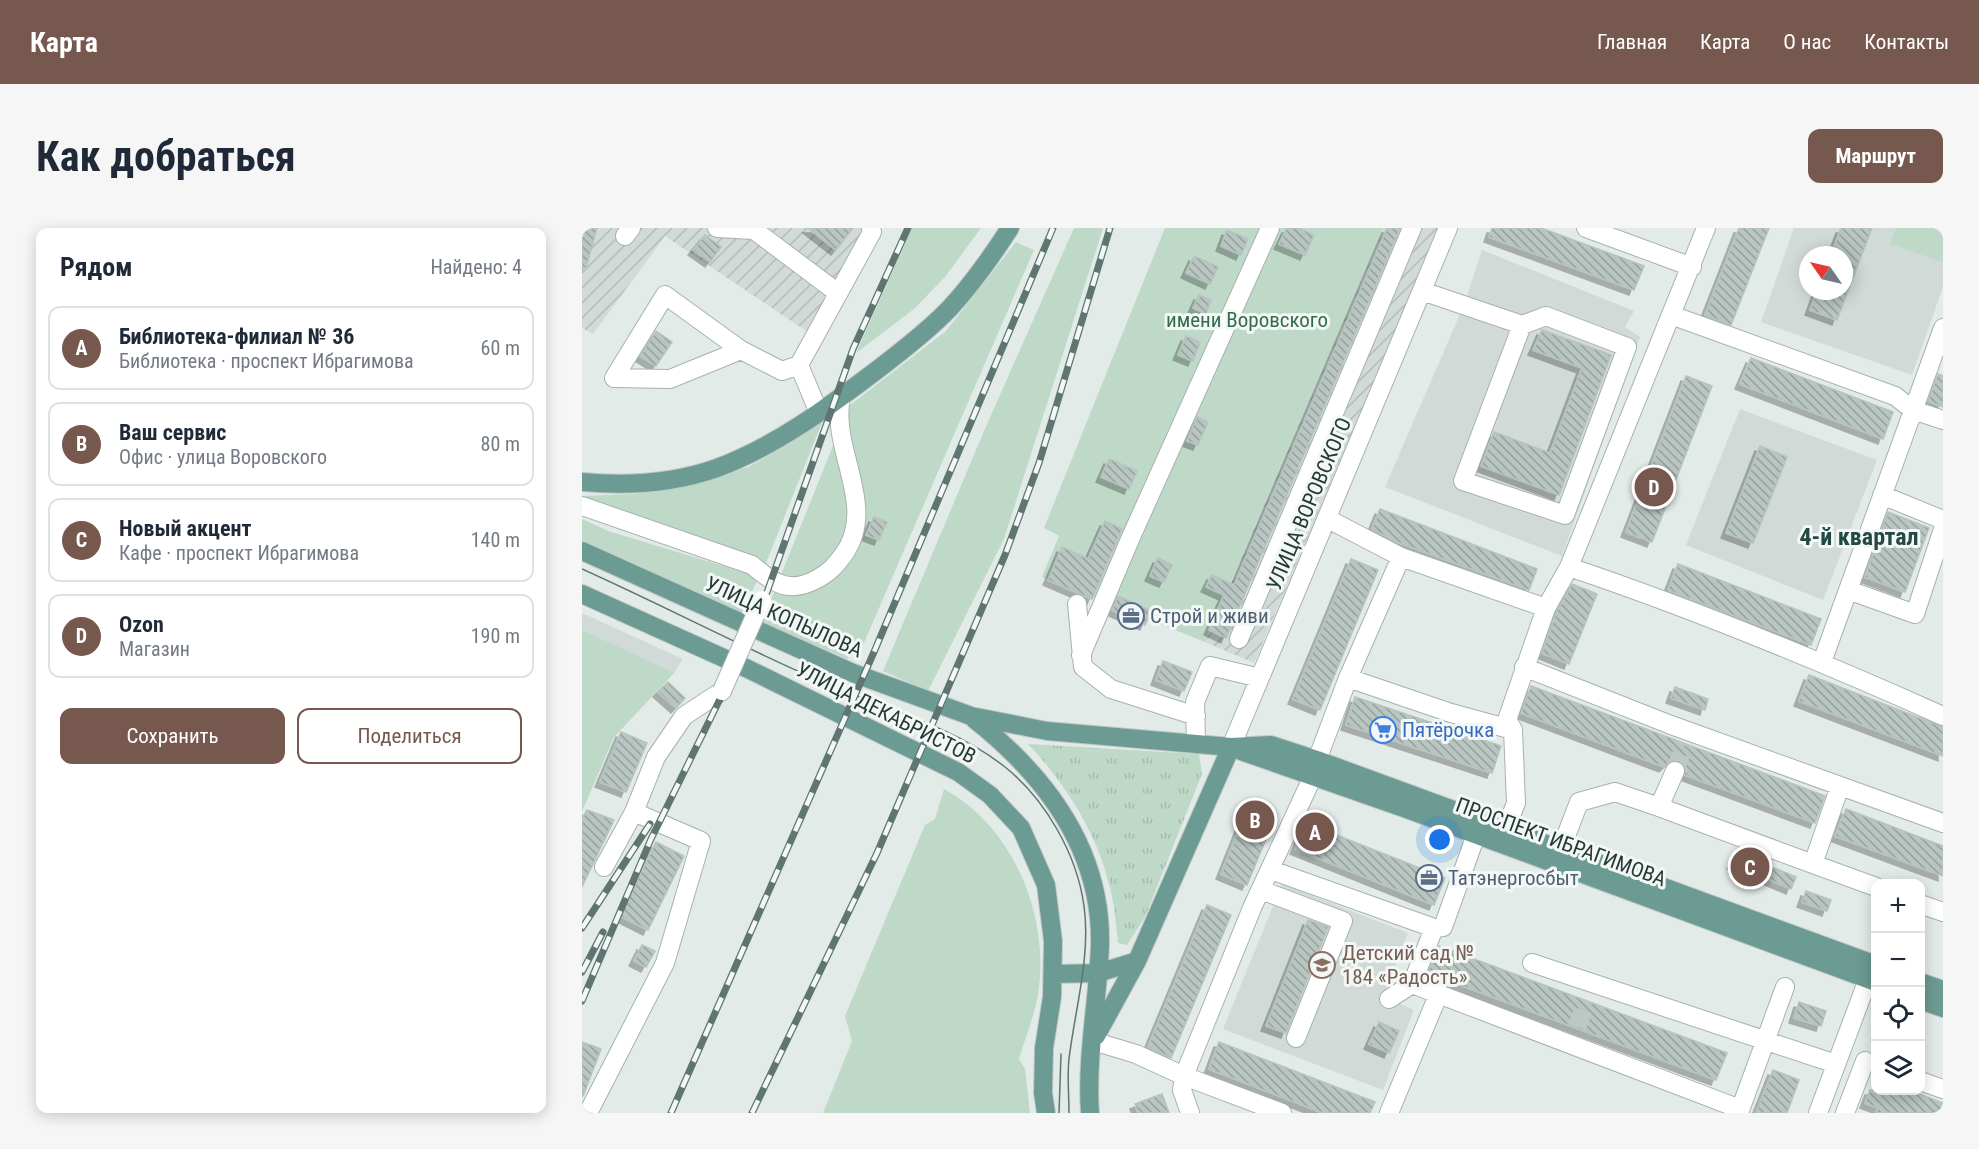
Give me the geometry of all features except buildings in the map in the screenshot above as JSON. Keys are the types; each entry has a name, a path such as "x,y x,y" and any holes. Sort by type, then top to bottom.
{"main road":[{"path":"582,482 618,485 671,479 716,468 755,450 819,413 908,346 949,309 985,266 1010,228"},
{"name":"УЛИЦА КОПЫЛОВА","path":"582,550 853,673 971,716"},
{"name":"УЛИЦА ДЕКАБРИСТОВ","path":"582,594 683,639 949,767 990,795 1022,828 1046,885 1054,974 1044,1048 1043,1093 1046,1113"},
{"name":"ПРОСПЕКТ ИБРАГИМОВА","path":"971,716 1047,731 1231,747 1315,768 1506,828 1871,972"},
{"name":"УЛИЦА ДЕКАБРИСТОВ","path":"971,716 1026,765 1049,791 1072,830 1088,870 1099,909 1098,973 1088,1085 1090,1113"},
{"name":"УЛИЦА ВОРОВСКОГО","path":"1093,1041 1137,961 1231,747"},
{"name":"ПРОСПЕКТ ИБРАГИМОВА","path":"1315,768 1476,835 1871,972"},
{"path":"1054,974 1098,973 1137,961"},
{"path":"1925,984 1943,990"},
{"path":"1925,1002 1943,1008"}],"street":[{"path":"717,228 754,230 838,293"},
{"path":"1081,655 1131,537 1270,228"},
{"path":"1239,639 1412,228"},
{"name":"УЛИЦА ВОРОВСКОГО","path":"1231,747 1448,228"},
{"path":"1587,228 1692,267"},
{"path":"1506,828 1516,802 1513,730 1507,720 1524,667 1546,608 1569,567 1706,228"},
{"path":"741,350 670,379 614,378 665,295 741,350 782,371 799,365 872,229"},
{"path":"1422,291 1522,325 1546,316 1627,347 1565,515 1463,481 1522,325"},
{"path":"1671,315 1894,396 1913,410 1943,420"},
{"path":"1822,662 1848,590 1880,485 1913,410 1943,328"},
{"path":"799,365 819,413"},
{"path":"582,506 752,565 767,578 784,586 802,588 832,571 853,540 858,505 837,416 841,397"},
{"path":"1880,485 1943,520"},
{"path":"1328,519 1354,530 1401,557 1546,608"},
{"path":"1848,590 1915,614 1943,529"},
{"path":"1190,1113 1182,1090 1184,1076 1261,890 1315,768 1348,678 1401,557"},
{"path":"1569,567 1641,591 1822,662 1943,716"},
{"path":"604,867 634,812 657,757 684,716 722,691 762,600 767,578"},
{"path":"1077,604 1083,666 1112,689 1196,716"},
{"path":"1196,744 1195,702 1210,666 1260,678"},
{"path":"1524,667 1687,737 1840,786 1943,823"},
{"path":"1348,678 1451,713 1513,730"},
{"path":"1659,807 1675,771"},
{"path":"1813,864 1840,786"},
{"path":"1561,849 1579,802 1615,792 1871,886"},
{"path":"588,1113 665,963 701,842 634,812"},
{"path":"1271,870 1434,928 1443,927 1476,835"},
{"path":"1261,890 1343,921 1296,1038"},
{"path":"1925,906 1943,912"},
{"path":"1389,999 1412,984 1434,928"},
{"path":"1533,963 1590,992 1766,1041 1870,1063 1845,1113"},
{"path":"1818,1113 1871,978"},
{"path":"1412,984 1574,1035 1739,1111 1785,987"},
{"path":"1389,1113 1439,993"},
{"path":"1093,1041 1136,1054 1184,1076 1282,1113"},
{"path":"1925,1083 1943,1089"}],"shaded area":[{"path":"582,228 869,228 812,335 665,236 593,334 582,328"},
{"path":"1384,228 1439,228 1254,663 1205,642"},
{"path":"1794,228 1943,228 1943,287 1912,375 1761,322"},
{"path":"1482,250 1634,311 1625,327 1640,337 1562,556 1385,487 1464,305"},
{"path":"1740,409 1877,460 1823,600 1686,545"},
{"path":"582,613 683,659 674,673 614,737 582,811"},
{"name":"Детский сад № 184 «Радость»","path":"1282,884 1408,933 1384,996 1414,1010 1383,1090 1223,1029"}],"green space":[{"path":"912,228 981,228 945,277 914,309 856,353"},
{"path":"1074,228 1103,228 1004,539 928,691 883,671 984,431"},
{"name":"имени Воровского","path":"1165,228 1384,228 1205,642 1042,577 1059,536 1044,528"},
{"path":"1896,228 1943,228 1943,262 1890,244"},
{"path":"1016,242 1034,250 863,645 847,659 762,622 849,406 946,331"},
{"path":"823,420 766,563 649,525 582,496 634,494 686,484 748,467 791,443"},
{"path":"582,519 608,531 753,575 757,581 741,615 582,541"},
{"path":"582,630 674,673 614,737 582,811"},
{"path":"1028,744 1199,754 1202,774 1145,917 1127,945 1118,943 1106,871 1089,831 1068,794"},
{"path":"944,789 968,805 989,825 1007,849 1021,874 1031,902 1038,930 1039,988 1019,1059 1025,1069 1030,1113 823,1113 852,1041 845,1016 925,825 935,819"}],"tunnel":[{"path":"1675,771 1685,744"},
{"path":"1577,1027 1587,1000"}],"tram line":[{"path":"582,569 790,668 939,728 984,752 1020,780 1046,811 1057,829 1074,867 1084,906 1086,925 1084,963 1069,1059 1069,1113"},
{"path":"1059,1113 1061,1054"}],"railway":[{"path":"582,1001 651,839 722,695 766,595 853,349 908,228"},
{"path":"671,1113 874,652 1053,228"},
{"path":"752,1113 877,853 1005,555 1039,463 1110,228"},
{"path":"582,928 650,824"},
{"path":"582,972 603,932"}],"place":[{"name":"Ozon","path":"1654,487"},
{"name":"Строй и живи","path":"1131,616"},
{"name":"Пятёрочка","path":"1383,730"},
{"name":"Ваш сервис","path":"1255,820"},
{"name":"Библиотека-филиал № 36","path":"1315,832"},
{"name":"Новый акцент","path":"1750,867"},
{"name":"Татэнергосбыт","path":"1429,878"},
{"name":"Детский сад № 184 «Радость»","path":"1322,965"}],"district":[{"name":"4-й квартал","path":"1859,537"}]}
